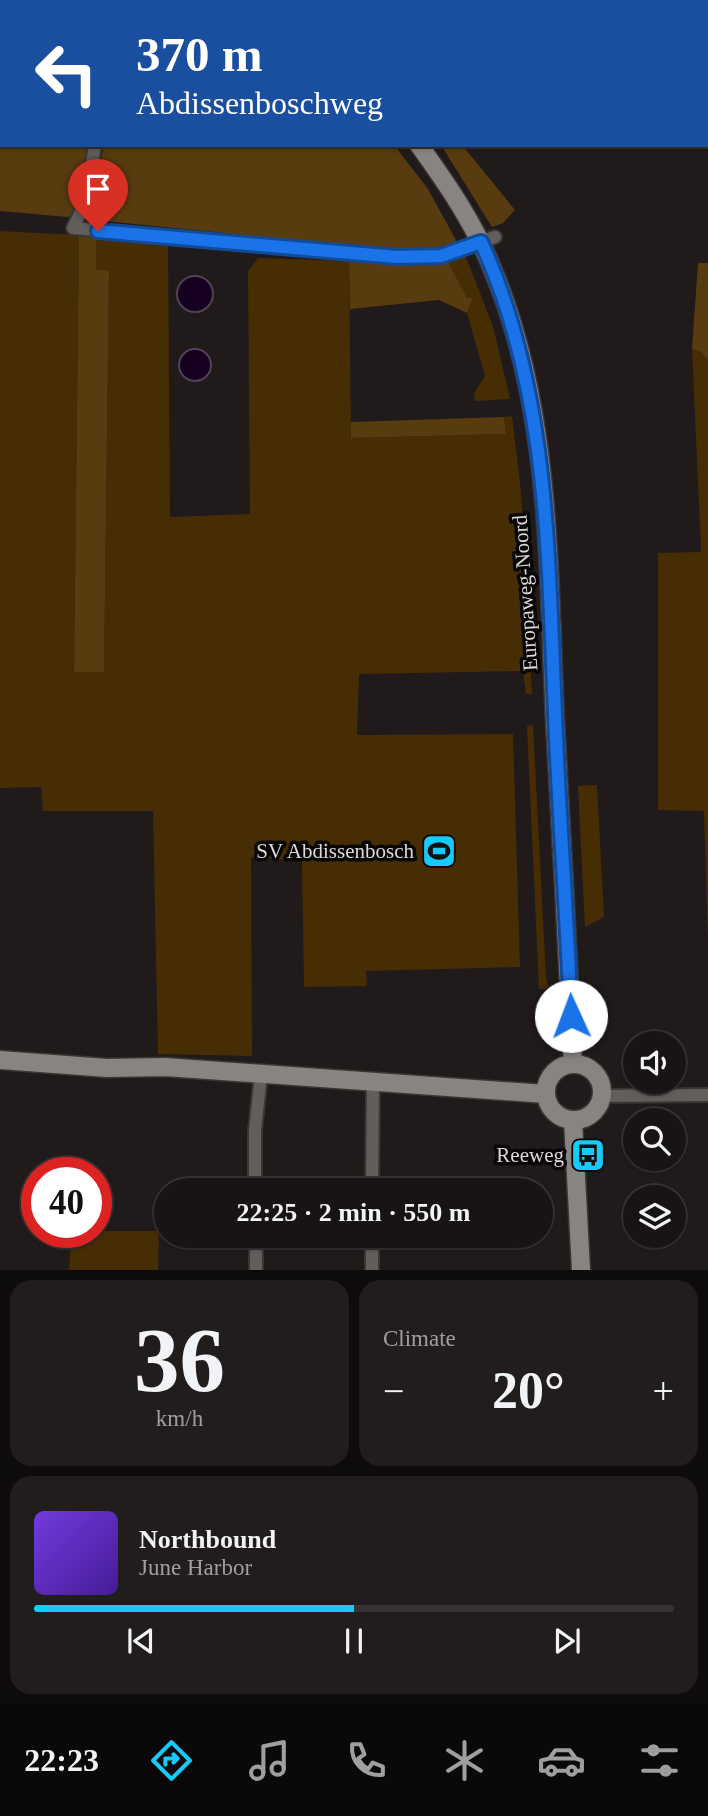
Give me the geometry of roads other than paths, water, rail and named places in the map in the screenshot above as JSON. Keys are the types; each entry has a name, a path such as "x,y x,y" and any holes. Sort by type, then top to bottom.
{"street":[{"path":"95,147 86,201 73,228 397,257 441,256 488,240"},
{"name":"Europaweg-Noord","path":"420,147 488,240 533,409 549,582 573,1064"},
{"path":"0,1060 107,1068 165,1067 373,1084 547,1094"},
{"path":"573,1064 581,1065 595,1073 601,1096 595,1111 573,1120 558,1115 547,1094 547,1085 556,1070 573,1064"},
{"path":"255,1178 255,1130 261,1075"},
{"path":"373,1084 373,1178"},
{"path":"601,1096 708,1095"},
{"path":"573,1120 581,1270"},
{"path":"256,1248 256,1270"},
{"path":"372,1248 372,1270"}],"place":[{"name":"SV Abdissenbosch","path":"439,851"},
{"name":"Reeweg","path":"588,1155"}]}
